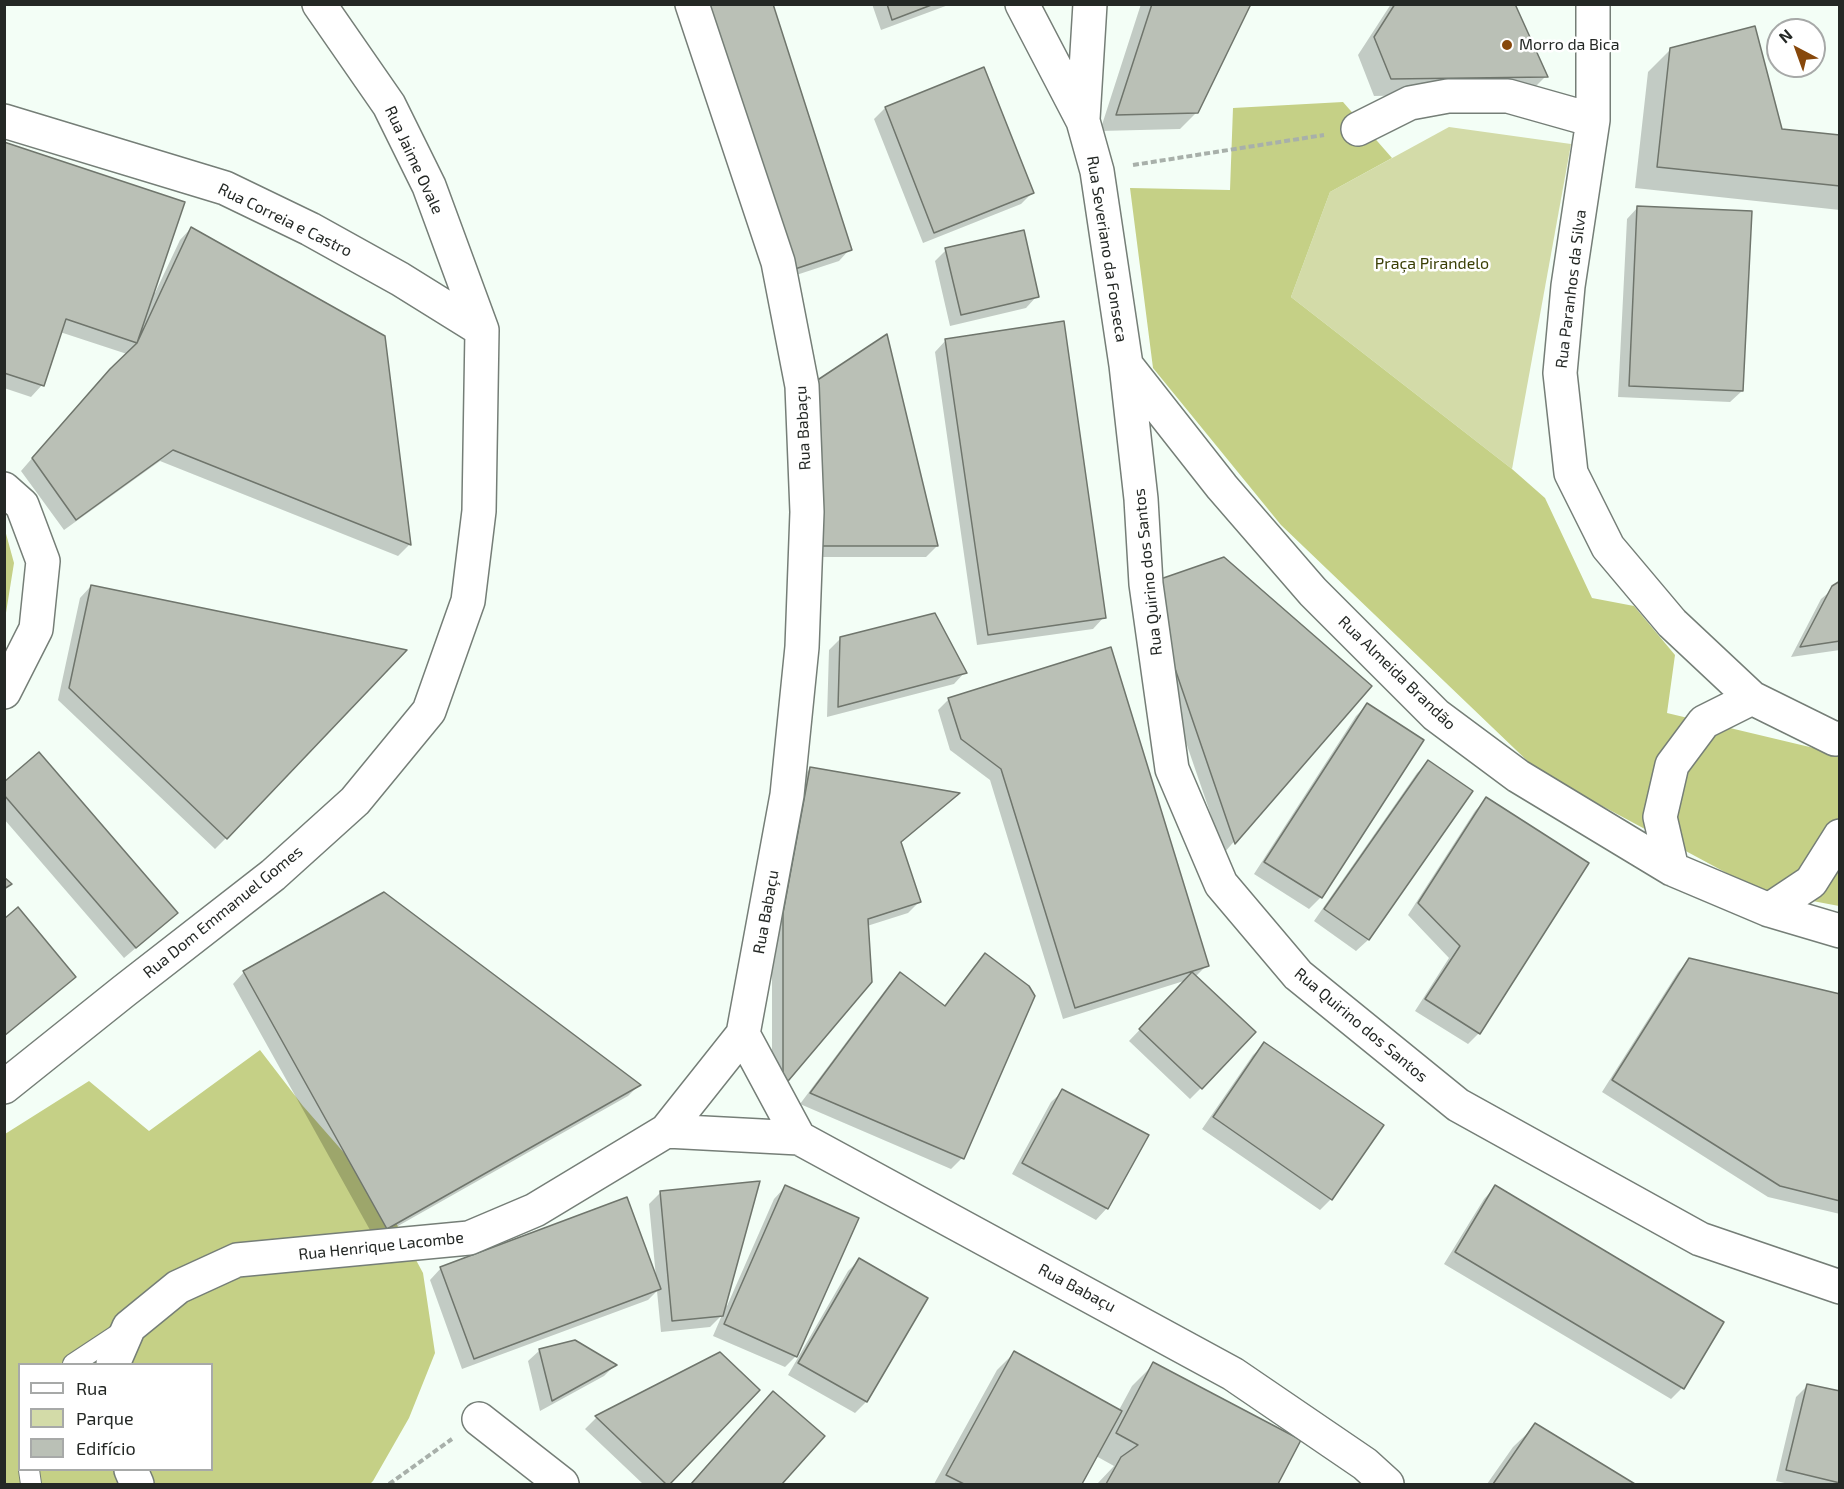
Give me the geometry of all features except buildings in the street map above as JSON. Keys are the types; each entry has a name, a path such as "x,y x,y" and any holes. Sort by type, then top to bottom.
{"street":[{"name":"Rua Jaime Ovale","path":"319,4 389,105 429,186 482,330"},
{"name":"Rua Babaçu","path":"692,4 778,262 802,397 807,512 802,648 788,795 744,1034"},
{"name":"Rua Severiano da Fonseca","path":"1022,4 1083,121 1097,171 1126,365"},
{"path":"1083,121 1090,4"},
{"name":"Rua Paranhos da Silva","path":"1593,4 1593,120 1568,286 1560,373 1571,473 1608,547 1672,623 1752,698 1838,745"},
{"path":"1358,129 1410,103 1448,96 1508,96 1593,120"},
{"name":"Rua Correia e Castro","path":"4,121 225,188 309,229 400,279 482,330"},
{"name":"Rua Dom Emmanuel Gomes","path":"4,1087 273,875 355,801 429,711 468,601 479,511 482,330"},
{"name":"Rua Almeida Brandão","path":"1126,365 1222,487 1312,592 1436,715 1518,776 1672,869 1769,910 1839,931"},
{"name":"Rua Quirino dos Santos","path":"1126,365 1141,499 1146,584 1172,769 1221,884 1298,975 1458,1105 1700,1239 1839,1287"},
{"path":"4,489 21,505 43,561 36,629 4,692"},
{"path":"1672,869 1660,817 1672,765 1704,722 1752,698"},
{"path":"1769,910 1811,882 1839,836"},
{"name":"Rua Henrique Lacombe","path":"114,1363 129,1328 177,1287 237,1260 469,1238 535,1210 666,1131 744,1034"},
{"path":"744,1034 799,1138"},
{"path":"666,1131 799,1138"},
{"name":"Rua Babaçu","path":"799,1138 1233,1374 1365,1464 1387,1485"},
{"path":"479,1419 562,1485"},
{"path":"131,1471 137,1485"}],"lane":[{"path":"76,1363 129,1328"}],"path":[{"path":"1097,171 1358,129"},
{"path":"389,1485 479,1419"}],"green space":[{"path":"1343,102 1392,158 1330,192 1291,297 1512,469 1545,498 1592,598 1634,606 1675,655 1667,713 1839,754 1839,906 1760,891 1539,772 1281,525 1153,368 1130,188 1230,190 1233,108"},
{"name":"Praça Pirandelo","path":"1449,127 1571,144 1512,469 1291,297 1330,192"},
{"path":"4,530 14,563 5,619"},
{"path":"260,1050 303,1106 381,1195 423,1273 435,1353 409,1418 370,1484 5,1484 5,1134 89,1081 149,1131"}],"place":[{"name":"Morro da Bica","path":"1507,45"}]}
